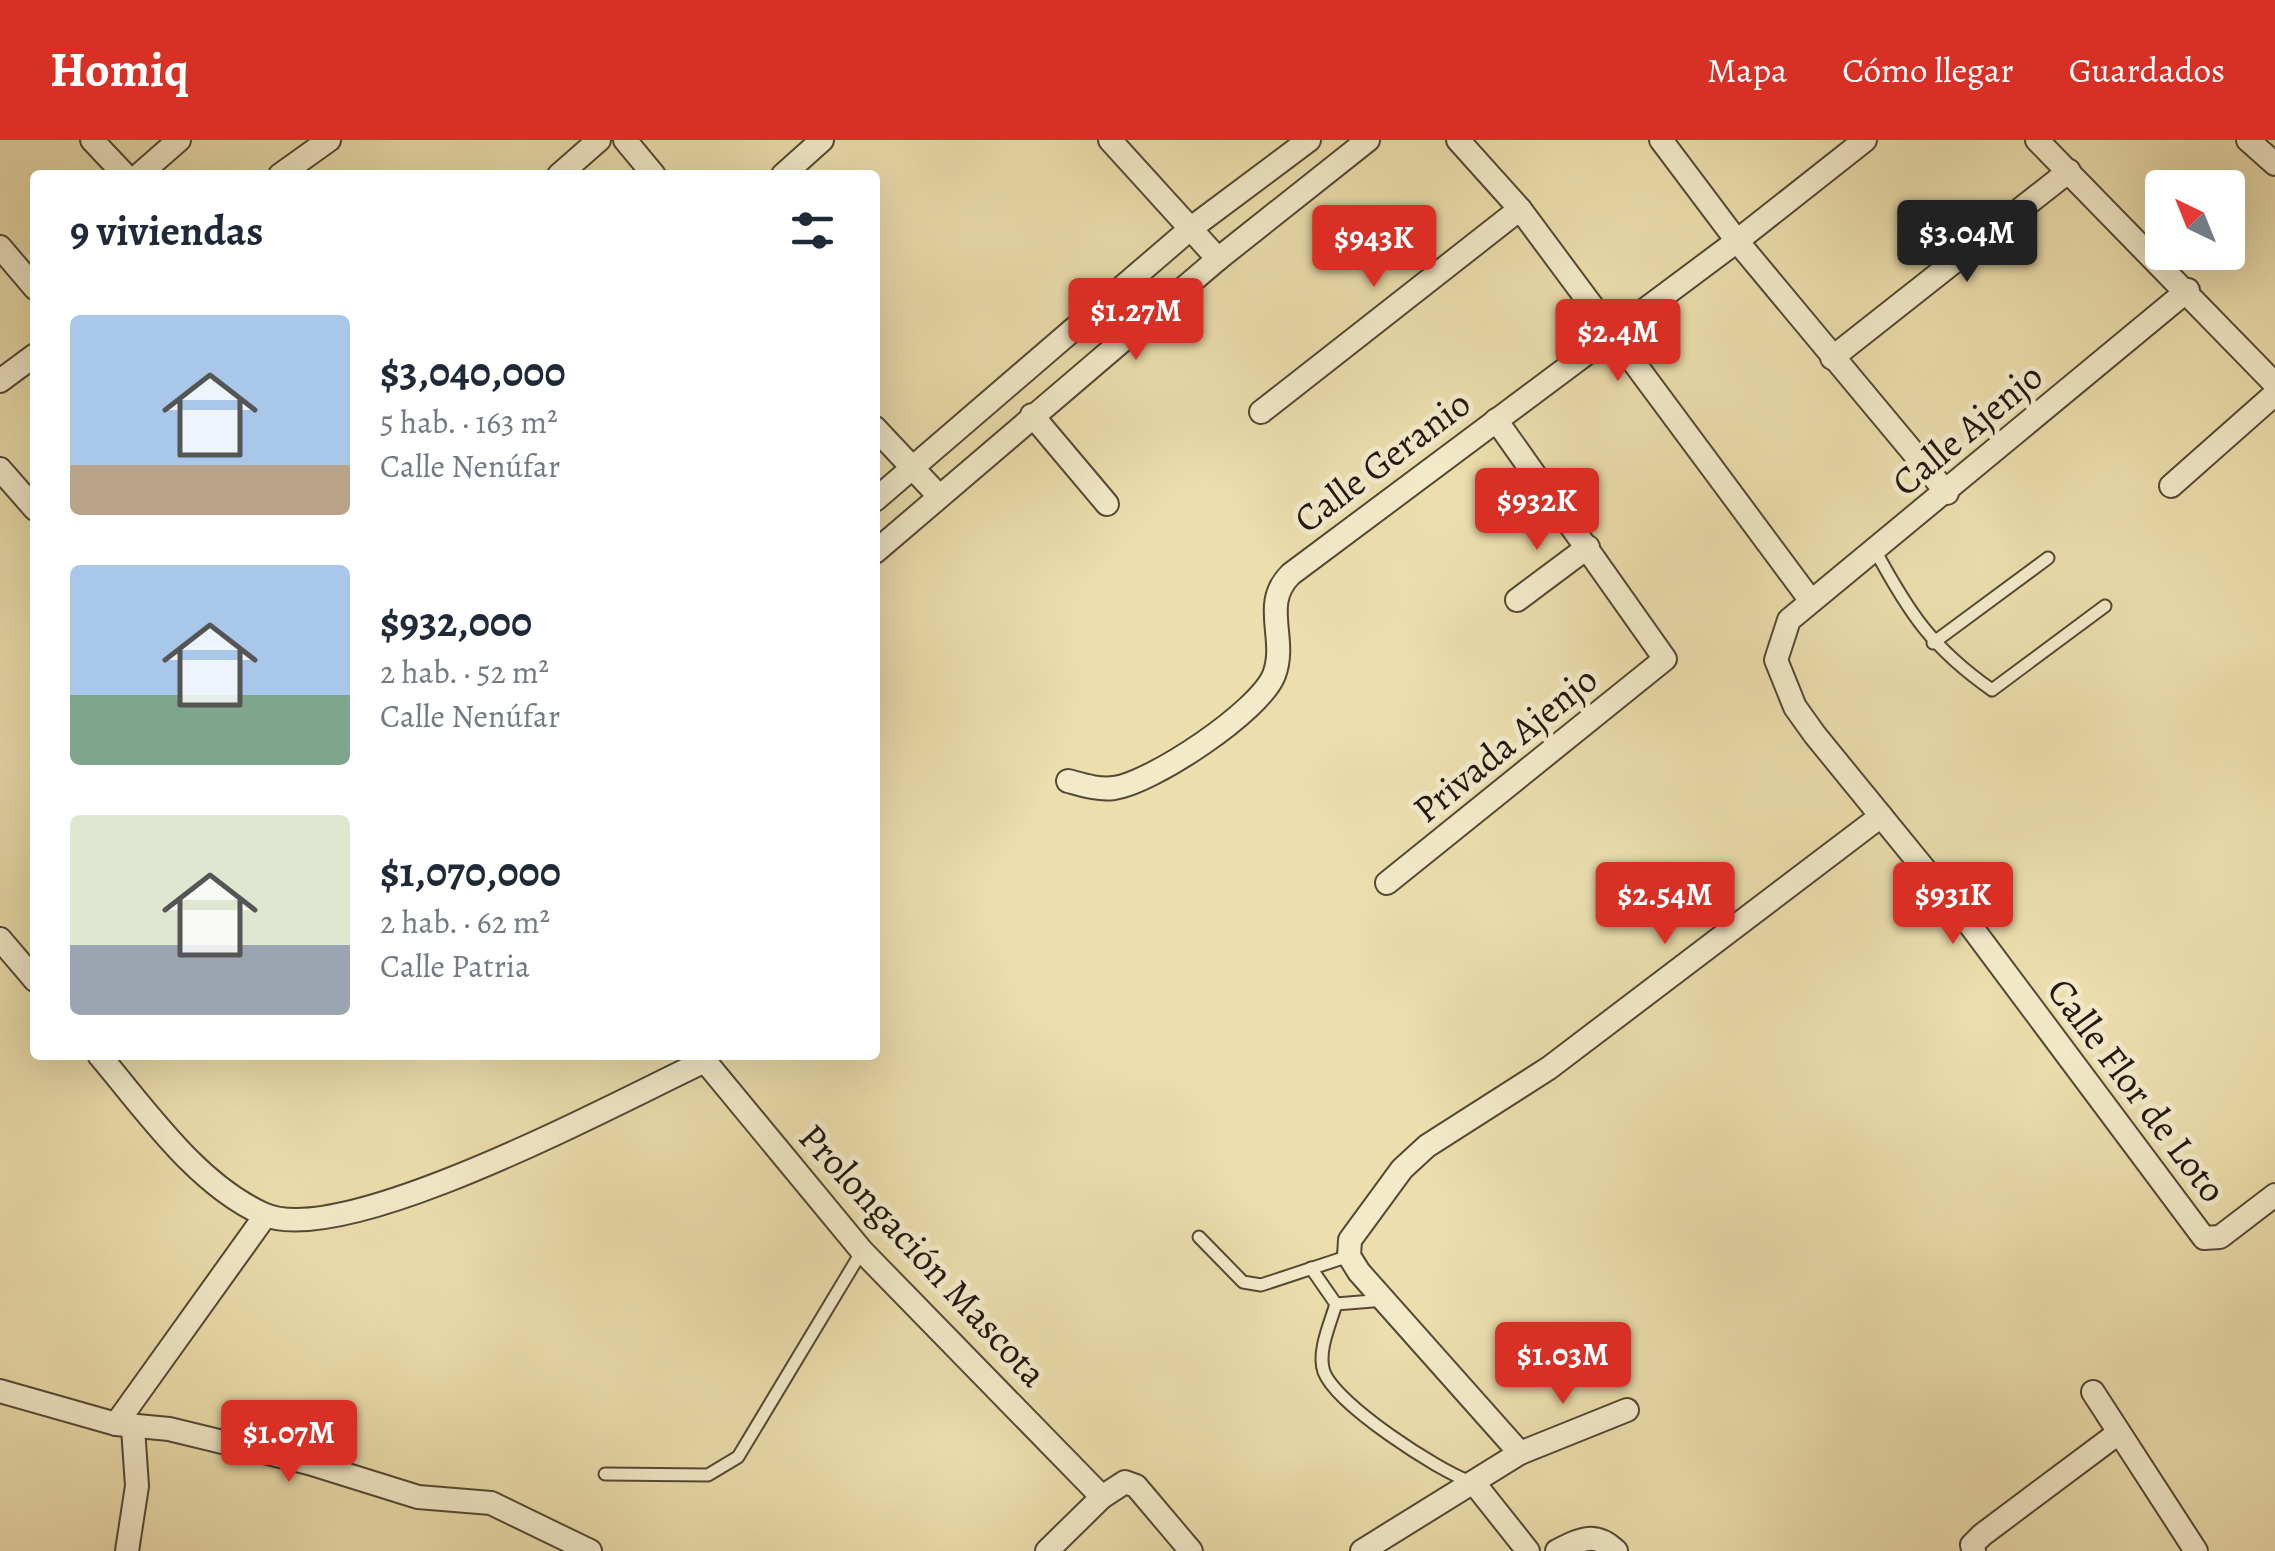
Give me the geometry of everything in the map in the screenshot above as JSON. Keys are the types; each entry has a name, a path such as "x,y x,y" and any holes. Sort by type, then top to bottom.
{"street":[{"path":"92,140 119,170"},
{"path":"145,170 179,140"},
{"path":"287,170 330,140"},
{"path":"566,170 599,140"},
{"path":"625,140 650,170"},
{"path":"789,170 822,140"},
{"path":"1110,140 1218,260"},
{"path":"880,496 1190,229 1309,140"},
{"path":"880,547 1032,415 1368,140"},
{"path":"1458,140 1520,209 1811,601"},
{"path":"1661,140 1737,241 1947,493"},
{"name":"Calle Geranio","path":"1068,781 1114,788 1133,782 1212,737 1263,693 1274,674 1277,630 1273,606 1278,586 1865,140"},
{"path":"2037,140 2188,290 2275,384"},
{"path":"2248,140 2275,164"},
{"path":"1832,358 2069,171"},
{"path":"1261,412 1520,209"},
{"path":"0,247 30,282"},
{"name":"Calle Ajenjo","path":"1789,620 2188,290"},
{"path":"0,381 30,358"},
{"path":"2171,486 2275,394"},
{"path":"1032,415 1107,504"},
{"path":"1496,420 1588,548 1517,600"},
{"path":"880,433 938,495"},
{"path":"0,469 30,502"},
{"name":"Privada Ajenjo","path":"1387,883 1666,658 1588,548"},
{"name":"Calle Flor de Loto","path":"1789,620 1776,660 1788,692 1815,735 1970,924 2204,1238 2220,1238 2275,1195"},
{"path":"1520,1453 1384,1300 1349,1256 1350,1240 1402,1168 1427,1146 1549,1068 1881,816"},
{"path":"0,938 30,974"},
{"path":"103,1060 166,1134 214,1181 264,1216 345,1215 448,1180 698,1060"},
{"name":"Prolongación Mascota","path":"704,1060 862,1252 1102,1497"},
{"path":"127,1551 137,1486 125,1426 264,1216"},
{"path":"0,1391 125,1426 169,1429 309,1463 418,1496 491,1503 590,1551"},
{"path":"2094,1392 2196,1551"},
{"path":"1362,1551 1520,1453 1627,1410"},
{"path":"1974,1551 1972,1545 1982,1534 2118,1434"},
{"path":"1048,1551 1102,1497 1125,1482 1136,1486 1191,1551"},
{"path":"1474,1483 1528,1551"},
{"path":"1557,1551 1585,1537 1602,1538 1616,1551"}],"lane":[{"path":"1875,550 1911,616 1932,643 1992,690 2105,606"},
{"path":"1932,643 2048,558"},
{"path":"1199,1237 1243,1282 1260,1284 1349,1256"},
{"path":"606,1474 708,1475 738,1458 862,1252"},
{"path":"1311,1268 1336,1304"},
{"path":"1336,1304 1384,1300"},
{"path":"1336,1304 1324,1346 1323,1370 1336,1389 1425,1462 1474,1483"}]}
